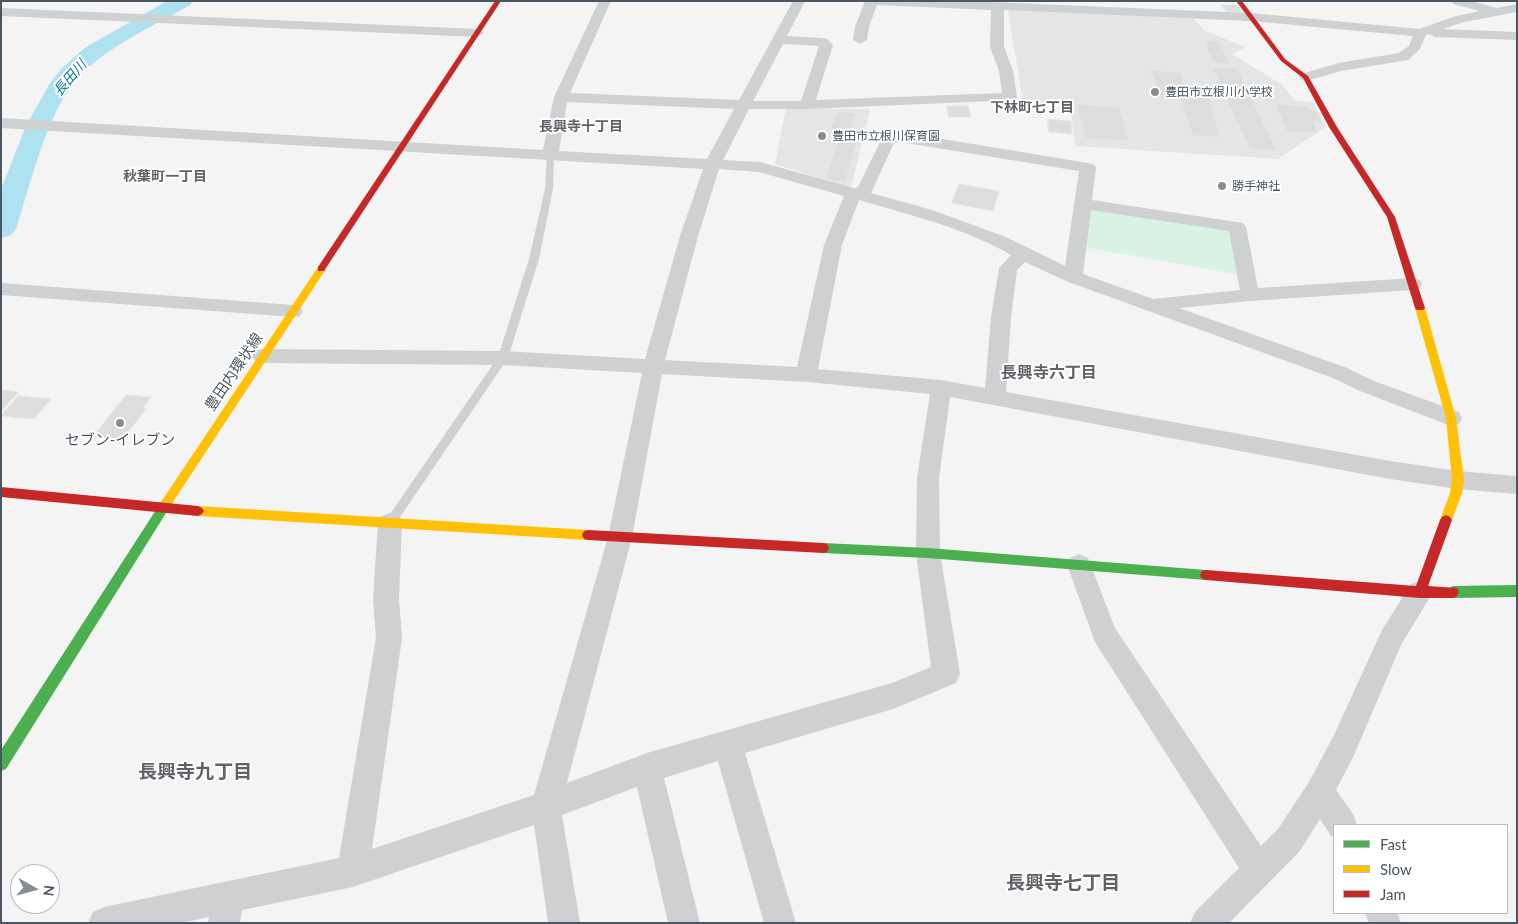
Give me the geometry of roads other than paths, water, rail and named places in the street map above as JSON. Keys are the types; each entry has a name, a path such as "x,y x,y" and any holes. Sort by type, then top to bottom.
{"street":[{"name":"豊田内環状線","path":"1,764 162,509 498,1"},
{"path":"550,154 561,97 605,1"},
{"path":"564,923 546,806 620,537 653,367 689,236 713,163 780,40 799,1"},
{"path":"860,40 862,27 872,1 998,7 1042,5 1251,17 1437,34 1517,36"},
{"path":"1206,923 1289,840 1319,792 1344,744 1391,638 1420,592 1456,493 1458,480 1451,418 1413,284 1391,217 1333,127 1306,77 1283,60 1239,1"},
{"path":"1458,1 1494,12"},
{"path":"561,97 744,105 807,105 1010,97 1006,71 997,47 998,7"},
{"path":"1306,77 1339,67 1403,57 1411,53 1424,32 1439,26 1517,8"},
{"path":"1,12 477,33"},
{"path":"780,40 822,42 826,45 807,105"},
{"path":"1,123 760,167 926,214 1000,241 1023,254 1074,276 1340,373 1367,386 1451,418"},
{"path":"853,194 865,190 888,139 900,137 1009,147 1088,168 1074,276"},
{"path":"808,375 807,365 833,246 853,194"},
{"path":"1084,204 1237,227 1250,295"},
{"path":"995,397 1001,317 1008,268 1023,254"},
{"path":"1151,304 1413,284"},
{"path":"1,290 293,311"},
{"path":"262,356 503,358 808,375 941,388 1371,466 1458,480 1517,486"},
{"path":"104,923 226,910 353,871 546,806 647,768 893,696 946,674 928,553 928,478 941,388"},
{"path":"1,492 162,509 620,537 928,553 1420,592 1517,591"},
{"path":"353,871 389,638 386,599 390,523"},
{"path":"1079,565 1104,634 1259,871"},
{"path":"728,744 780,923"},
{"path":"647,768 684,923"},
{"path":"1319,792 1341,824"}],"lane":[{"path":"390,523 503,358 534,259 549,189 550,154"}],"waterway":[{"name":"長田川","path":"1,229 38,126 58,88 70,73 94,52 183,1"}],"place":[{"name":"豊田市立根川小学校","path":"1155,92"},
{"name":"豊田市立根川保育園","path":"822,136"},
{"name":"勝手神社","path":"1222,186"},
{"name":"セブン-イレブン","path":"120,423"}],"district":[{"name":"下林町七丁目","path":"1032,107"},
{"name":"長興寺十丁目","path":"581,126"},
{"name":"秋葉町一丁目","path":"165,176"},
{"name":"長興寺六丁目","path":"1049,373"},
{"name":"長興寺九丁目","path":"195,772"},
{"name":"長興寺七丁目","path":"1063,883"}]}
